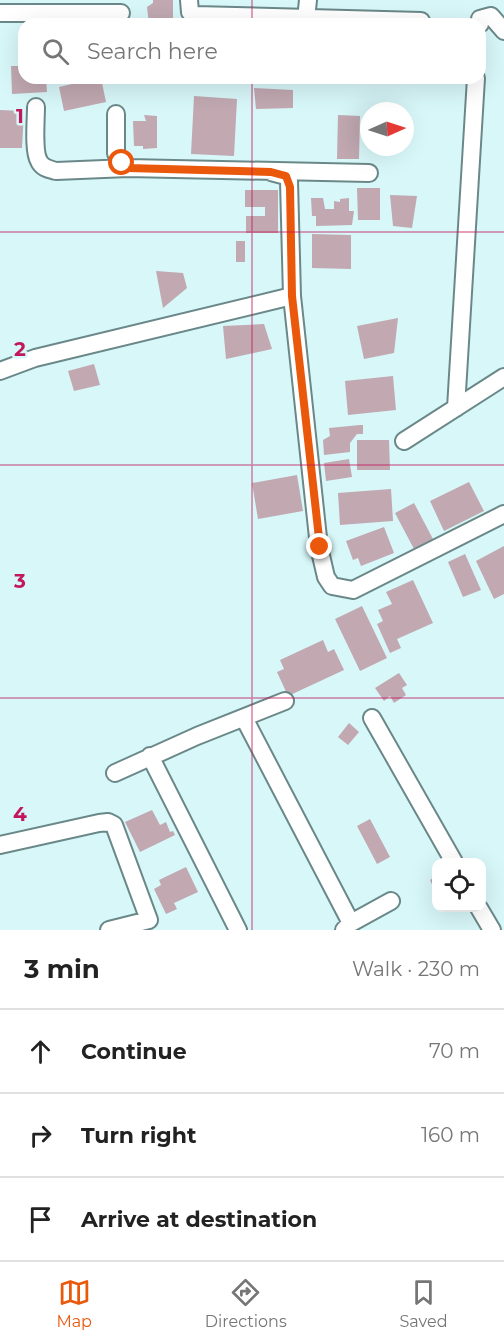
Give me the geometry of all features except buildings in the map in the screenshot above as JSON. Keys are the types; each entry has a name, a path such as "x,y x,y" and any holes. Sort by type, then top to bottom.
{"street":[{"path":"189,0 190,12 195,15 278,18"},
{"path":"306,18 308,0"},
{"path":"0,13 52,6 121,13"},
{"path":"480,18 491,16 504,31"},
{"path":"456,408 476,84"},
{"path":"36,107 39,162 56,171 128,168 369,173"},
{"path":"116,114 116,153 118,159 128,168"},
{"path":"271,172 286,176 289,181 292,296 320,547 326,578 332,586 353,590 504,514"},
{"path":"0,371 35,358 292,296"},
{"path":"404,441 504,377"},
{"path":"115,773 150,756 285,701"},
{"path":"243,718 348,926 391,901"},
{"path":"372,718 452,858"},
{"path":"150,756 238,930"},
{"path":"0,845 99,822 114,825 149,920 109,930"},
{"path":"481,912 492,930"}],"route":[{"path":"122,163 128,168 271,172 286,176 289,181 292,296 320,547"}]}
